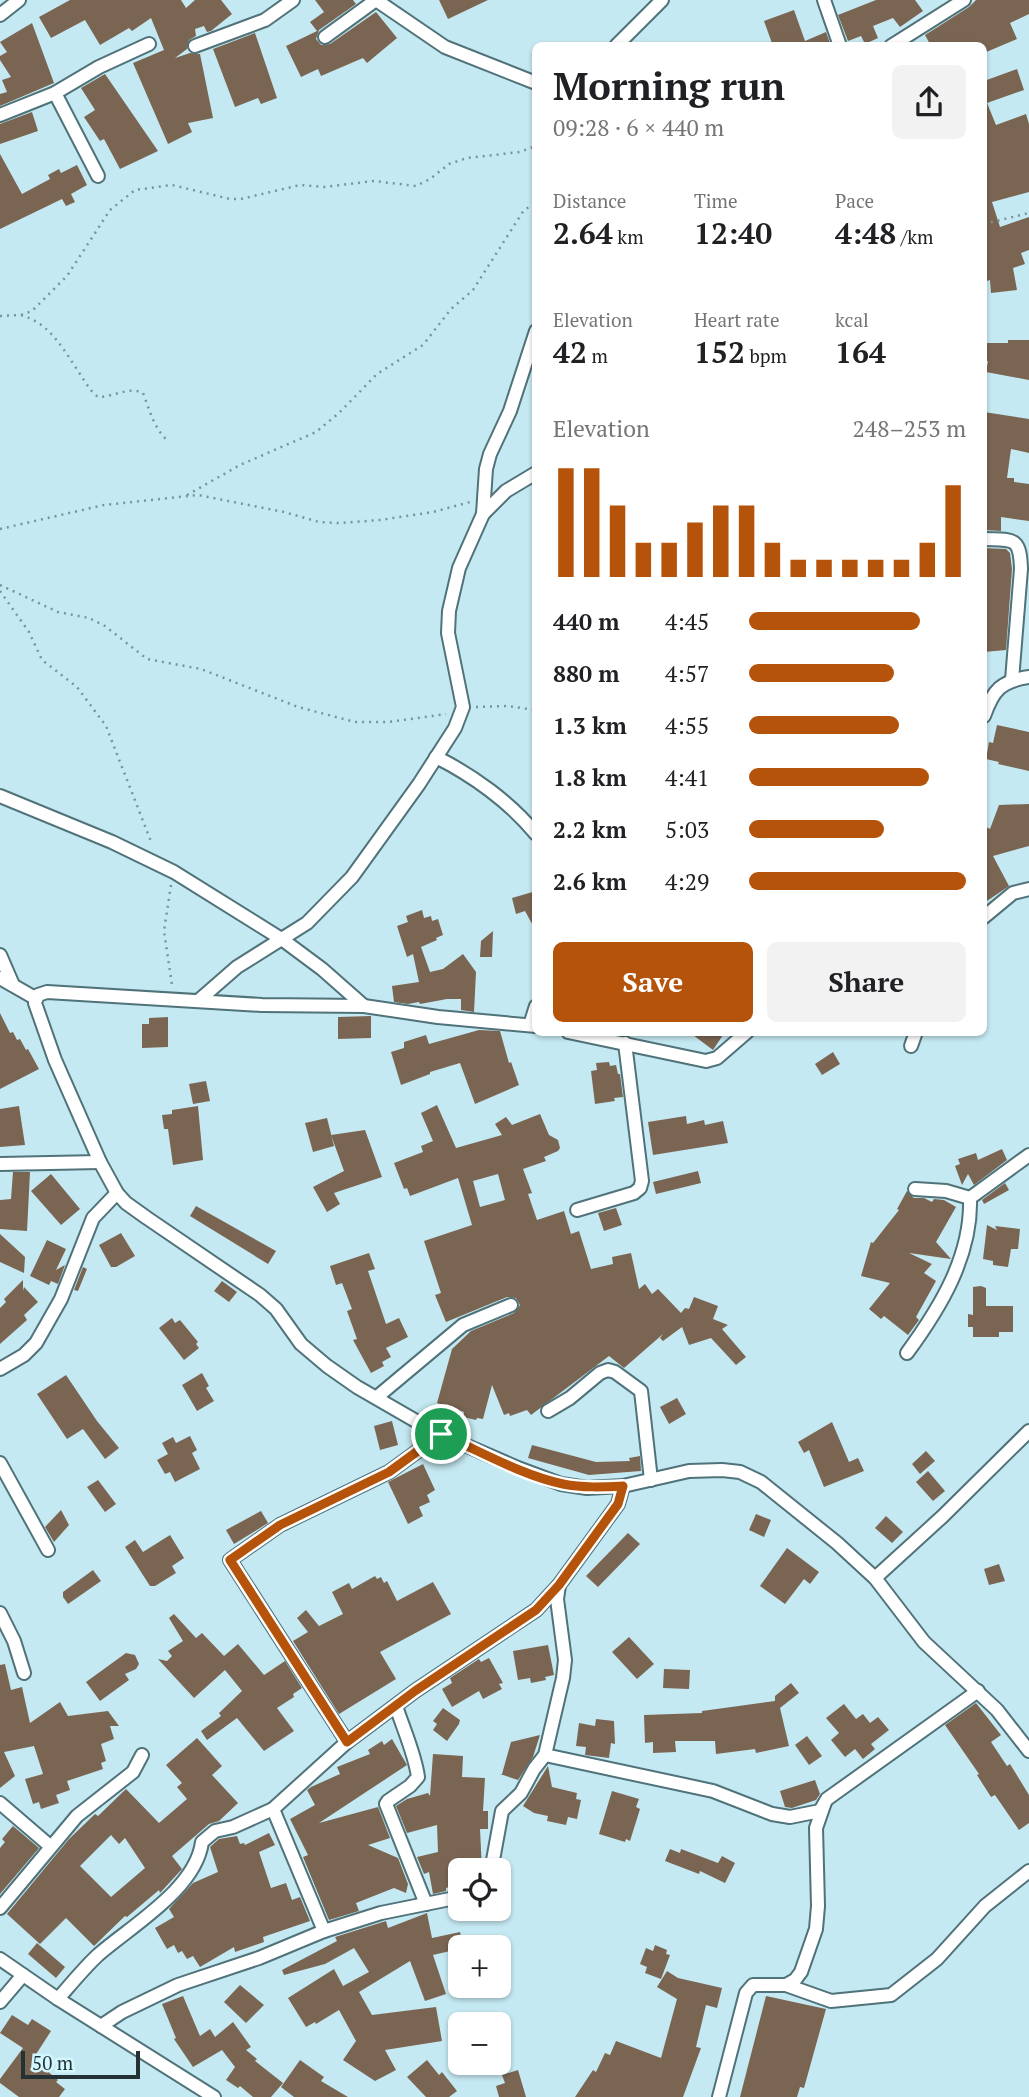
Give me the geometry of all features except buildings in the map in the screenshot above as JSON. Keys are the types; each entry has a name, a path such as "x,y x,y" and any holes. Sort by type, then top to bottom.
{"street":[{"path":"0,15 19,0"},
{"path":"195,46 265,20 293,0"},
{"path":"325,37 376,0 445,47 532,81"},
{"path":"620,42 662,0"},
{"path":"824,0 839,42"},
{"path":"897,42 964,0"},
{"path":"0,116 55,93 99,67 149,44"},
{"path":"55,93 98,176"},
{"path":"198,1001 237,967 307,923 352,877 455,728 461,711 461,694 448,633 449,611 458,568 483,508 490,454 510,411 532,343"},
{"path":"483,508 532,475"},
{"path":"987,539 1011,540 1029,536"},
{"path":"1011,540 1019,548 1021,569 1012,680"},
{"path":"987,706 990,697 997,689 1012,680 1029,677"},
{"path":"436,757 460,769 510,808 532,830"},
{"path":"0,796 112,842 174,873 283,940 322,969 364,1006"},
{"path":"987,914 1013,892 1029,889"},
{"path":"0,955 13,986"},
{"path":"0,978 35,998"},
{"path":"35,998 47,992 262,1005 364,1006 438,1017 532,1026"},
{"path":"35,998 38,1016 100,1162 117,1193 126,1203 260,1294 276,1309 301,1344 327,1366 441,1434 517,1468 561,1484 587,1488 623,1486 689,1471 722,1470 750,1476 794,1507 875,1578 924,1642 997,1710 1029,1751"},
{"path":"589,1036 706,1061 718,1058 743,1036"},
{"path":"911,1046 915,1036"},
{"path":"577,1210 634,1193 640,1188 642,1181 625,1043"},
{"path":"970,1198 1029,1155"},
{"path":"0,1164 100,1162"},
{"path":"915,1189 946,1191 970,1198"},
{"path":"0,1369 36,1343 61,1299 93,1219 117,1193"},
{"path":"907,1353 933,1317 957,1266 970,1213 970,1198"},
{"path":"377,1398 463,1325 511,1305"},
{"path":"548,1411 570,1398 600,1373 608,1370 615,1372 641,1391 651,1480"},
{"path":"875,1578 943,1516 1029,1431"},
{"path":"347,1742 230,1560 280,1525 389,1472 441,1434"},
{"path":"0,1463 48,1550"},
{"path":"58,1999 97,1956 171,1896 201,1852 202,1842 215,1830 233,1827 273,1809 347,1742 536,1610 559,1585 618,1504 623,1486"},
{"path":"493,1858 502,1811 521,1793 545,1755 565,1660 557,1599 559,1585"},
{"path":"0,1613 14,1641 24,1673"},
{"path":"545,1755 713,1791 772,1814 790,1817 820,1811 827,1799 978,1691"},
{"path":"396,1706 416,1763 418,1777 386,1804 426,1904"},
{"path":"0,1908 77,1816 133,1772 142,1755"},
{"path":"719,2097 746,1993 753,1985 786,1984 795,1980 801,1972 816,1929 816,1828 827,1799"},
{"path":"0,1803 50,1846"},
{"path":"273,1809 324,1931"},
{"path":"786,1984 831,2001 891,1995 937,1959 985,1906 1029,1871"},
{"path":"101,2026 122,2012 178,1985 259,1958 324,1931 381,1913 448,1899"},
{"path":"0,1959 58,1999 214,2097"},
{"path":"0,2003 23,1975"}],"path":[{"path":"0,316 32,311 67,276 110,210 135,190 172,185 230,199 241,199 300,185 324,187 374,181 416,186 449,164 467,158 520,152 532,148"},
{"path":"187,496 240,466 316,432 377,374 423,345 451,309 472,290 524,211 532,206"},
{"path":"987,223 1029,214"},
{"path":"20,315 36,319 47,329 98,397 135,389 143,393 153,422 169,442"},
{"path":"0,529 104,505 198,495 319,522 339,523 433,512 466,502 483,508"},
{"path":"0,584 58,612 89,618 105,626 147,659 201,669 325,715 355,722 388,722 495,706 532,709"},
{"path":"0,591 30,632 42,660 76,687 106,726 152,844"},
{"path":"169,999 171,968 164,931 166,906 174,873"}],"route":[{"path":"441,1434 517,1468 561,1484 587,1488 623,1486 618,1504 559,1585 536,1610 415,1691 347,1742 230,1560 280,1525 389,1472 441,1434"}]}
